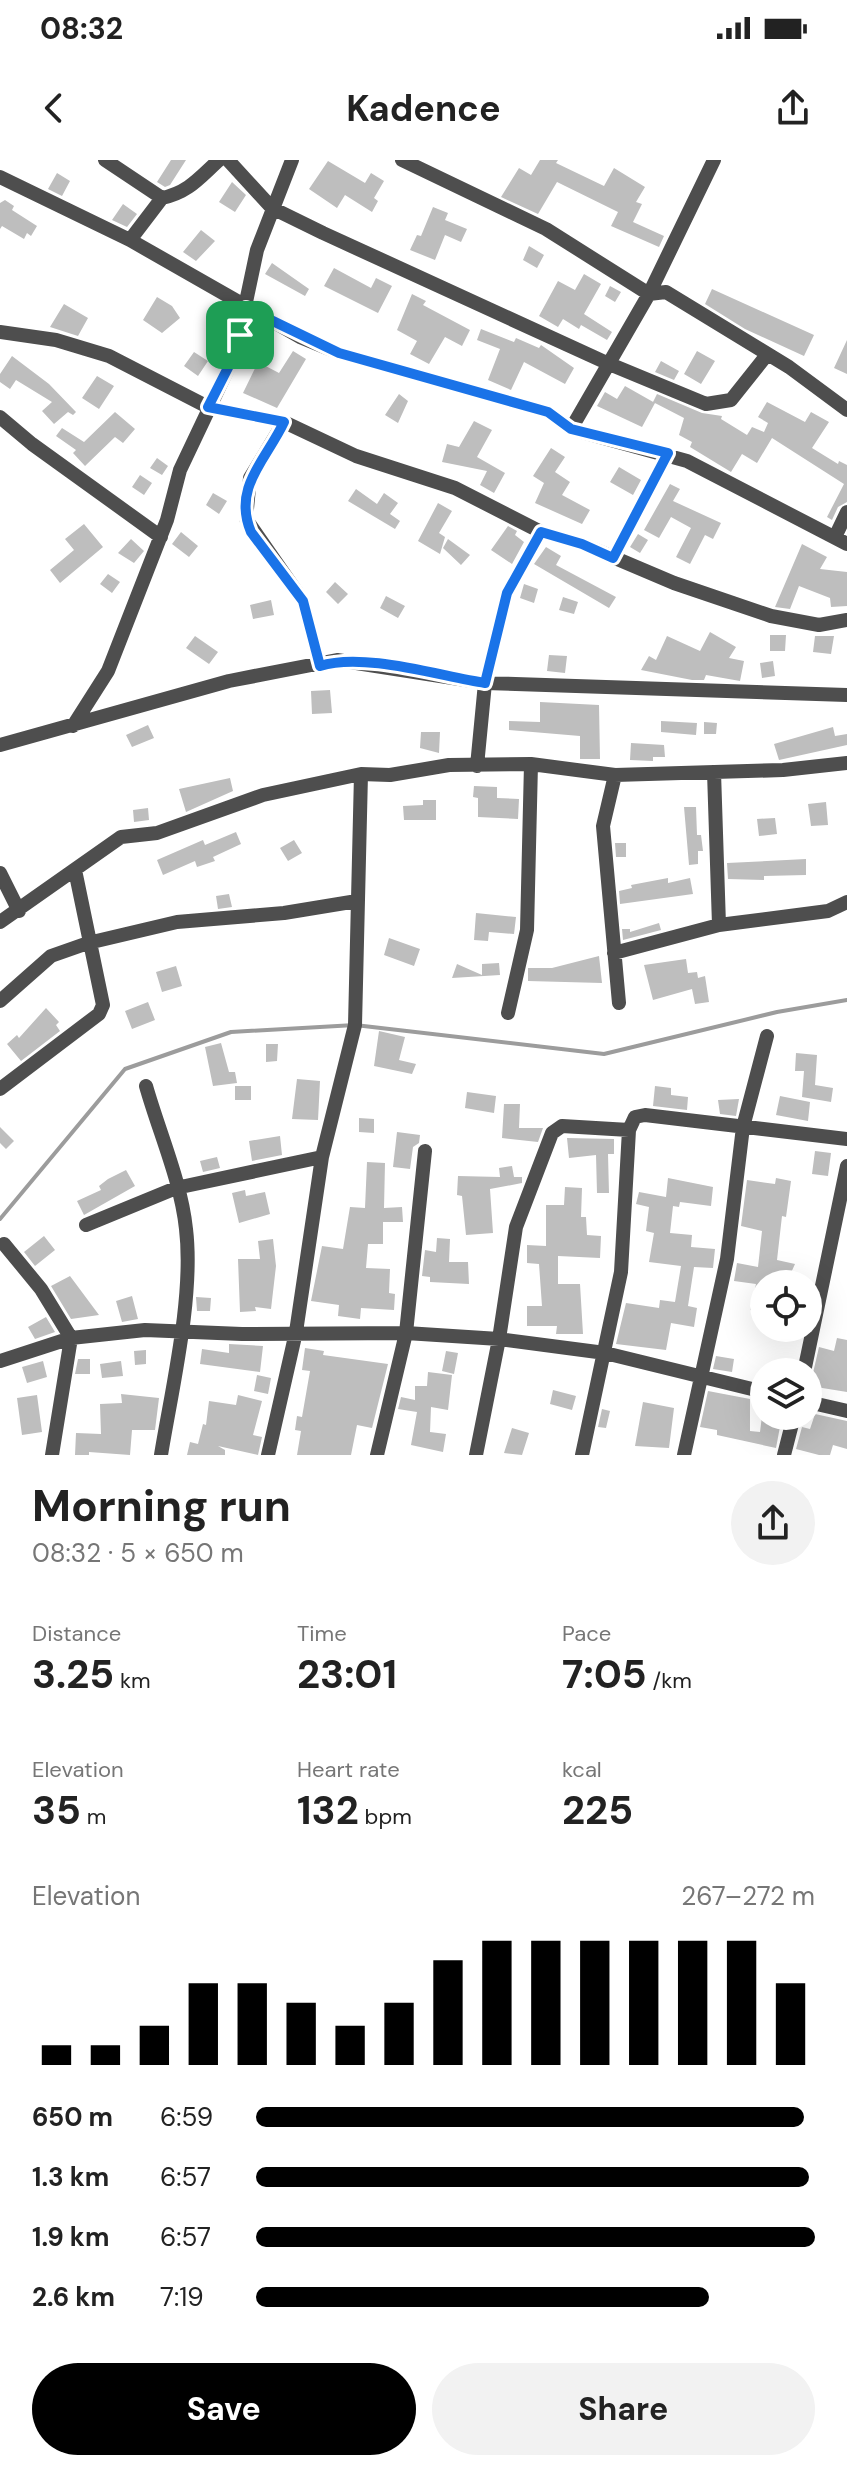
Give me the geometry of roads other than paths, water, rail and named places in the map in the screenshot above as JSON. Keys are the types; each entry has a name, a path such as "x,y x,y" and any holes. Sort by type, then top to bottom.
{"street":[{"path":"105,160 162,198"},
{"path":"130,240 162,198 181,194 203,180 219,160"},
{"path":"228,160 272,208 607,363 706,404 731,400 766,356"},
{"path":"73,726 108,671 161,537 180,470 235,354 257,250 292,160"},
{"path":"402,160 546,229 649,294 666,292 766,356 789,367 847,410"},
{"path":"571,429 649,294 714,160"},
{"path":"0,177 130,240 246,308 339,353 548,412 571,429 668,453 841,541 847,512"},
{"path":"0,332 56,340 109,356 208,407 284,422 356,456 455,488 541,532 582,544 771,616 819,625 847,620"},
{"path":"0,417 32,444 161,537"},
{"path":"284,422 250,478 246,519 251,532 303,601 320,666"},
{"path":"613,558 668,453"},
{"path":"477,766 485,683 507,593 541,532"},
{"path":"0,745 229,681 320,666 337,660 485,683 847,695"},
{"path":"0,922 121,837 157,833 263,795 361,774 390,775 439,766 531,764 615,775 847,763"},
{"path":"508,1013 527,930 531,764"},
{"path":"714,772 719,925"},
{"path":"268,1455 296,1332 322,1157 355,1025 361,774"},
{"path":"615,775 603,826 619,1003"},
{"path":"0,1089 99,1014 105,998 88,943 75,870"},
{"path":"0,873 19,911"},
{"path":"0,1001 51,956 88,943 177,922 284,913 357,901"},
{"path":"614,953 719,925 828,911 847,902"},
{"path":"684,1455 727,1259 743,1127 767,1036"},
{"path":"146,1086 176,1188 187,1238 182,1332 161,1455"},
{"path":"582,1455 621,1272 629,1130 635,1117 645,1115 847,1139"},
{"path":"476,1455 499,1339 516,1227 552,1133 562,1126 629,1130"},
{"path":"377,1455 406,1333 425,1151"},
{"path":"86,1225 176,1188 322,1157"},
{"path":"807,1358 847,1166"},
{"path":"4,1244 41,1289 71,1338 52,1455"},
{"path":"0,1361 71,1338 145,1330 406,1333 499,1339 605,1353 750,1389"},
{"path":"822,1405 847,1411"},
{"path":"784,1455 790,1430"}],"waterway":[{"path":"0,1219 125,1069 231,1032 355,1025 604,1054 777,1012 847,1000"}]}
